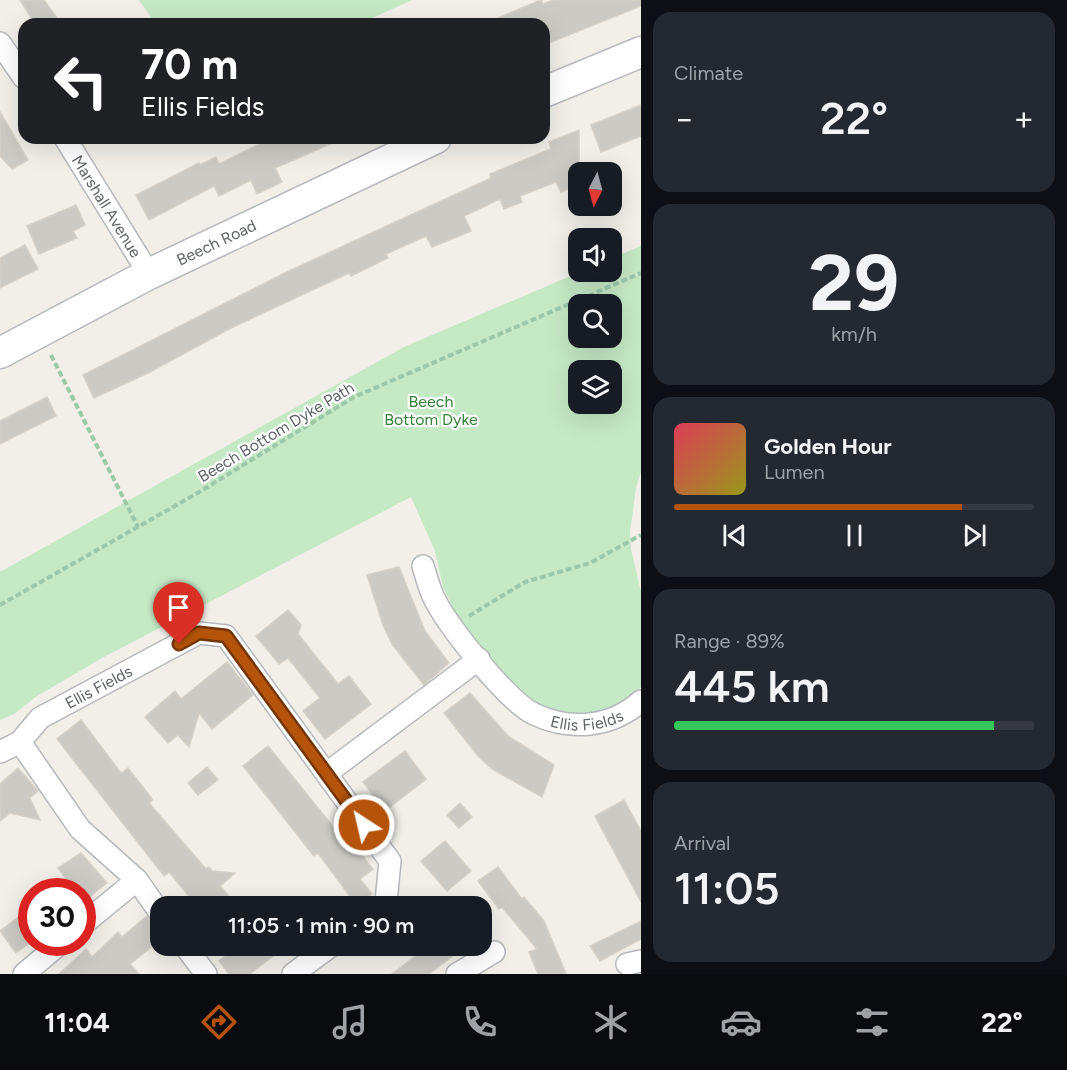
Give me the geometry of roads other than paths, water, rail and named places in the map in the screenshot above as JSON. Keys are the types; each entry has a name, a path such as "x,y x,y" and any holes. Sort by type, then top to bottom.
{"street":[{"path":"0,43 18,69"},
{"path":"550,90 641,52"},
{"name":"Marshall Avenue","path":"69,144 149,274"},
{"name":"Beech Road","path":"0,353 149,274 423,144"},
{"name":"Ellis Fields","path":"423,566 433,596 454,628 518,702 533,713 550,720 584,725 618,718 641,701"},
{"name":"Ellis Fields","path":"0,752 20,742 40,718 199,633 226,636 390,861 387,896"},
{"path":"327,773 479,659"},
{"path":"20,742 80,829 137,880 150,899"},
{"path":"96,914 137,880"},
{"path":"457,974 494,952"},
{"path":"24,974 45,956"},
{"path":"192,956 206,974"},
{"path":"292,974 317,956"}],"park label":[{"name":"Beech Bottom Dyke","path":"431,410"}]}
